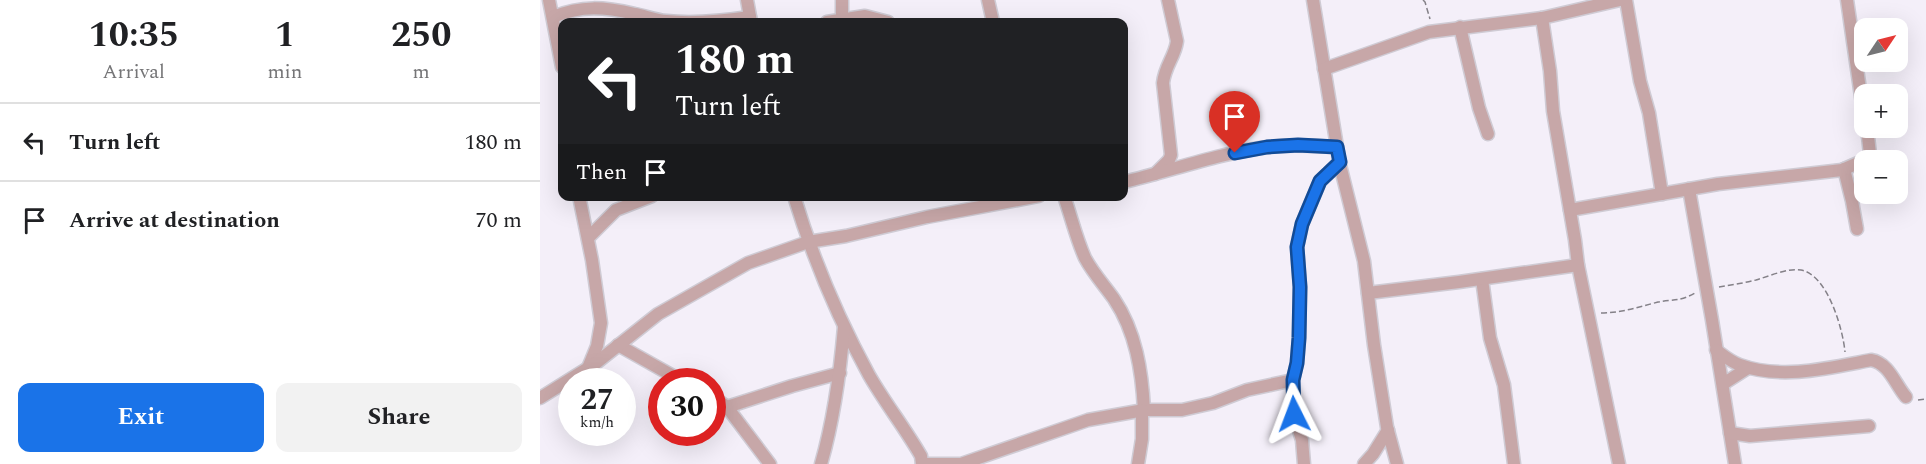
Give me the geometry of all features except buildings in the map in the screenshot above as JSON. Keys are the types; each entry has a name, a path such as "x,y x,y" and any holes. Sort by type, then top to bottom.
{"street":[{"path":"747,0 751,18"},
{"path":"842,0 842,18"},
{"path":"988,0 992,18"},
{"path":"1154,175 1171,155 1163,83 1164,73 1177,41 1168,0"},
{"path":"1313,0 1337,147 1364,261 1374,345 1396,464"},
{"path":"1626,0 1640,81 1649,113 1662,194"},
{"path":"1847,0 1859,84"},
{"path":"1324,69 1403,40 1436,31 1515,23 1615,1"},
{"path":"558,50 548,9 567,11 585,7 622,11 654,18"},
{"path":"850,18 865,16 873,18"},
{"path":"1542,18 1553,111 1578,265 1619,464"},
{"path":"1461,27 1482,119 1488,134"},
{"path":"1570,210 1689,189 1844,169 1865,160 1870,154 1868,138"},
{"path":"1128,181 1267,147 1298,145 1337,147"},
{"path":"1304,464 1302,440 1294,414 1293,380 1299,338 1300,287 1297,247 1302,224 1320,181 1340,162"},
{"path":"1844,169 1857,229"},
{"path":"1689,189 1735,464"},
{"path":"580,201 601,322 597,346 588,368"},
{"path":"588,238 616,210 639,201"},
{"path":"796,201 818,268 844,326 882,397 921,456 922,464 962,464 1088,420 1143,410 1182,410 1213,403 1247,390 1293,380"},
{"path":"588,368 658,314 748,262 808,242 1008,201"},
{"path":"1066,201 1085,257 1095,276 1115,301 1135,346 1142,370 1142,439 1138,464"},
{"path":"1368,293 1578,265"},
{"path":"1482,279 1490,338 1504,385 1514,464"},
{"path":"820,464 831,427 840,373 844,326"},
{"path":"618,345 659,368"},
{"path":"1716,350 1738,365 1769,372 1878,361 1890,373 1906,397"},
{"path":"1723,384 1748,368"},
{"path":"770,464 727,407 840,373"},
{"path":"540,398 558,387"},
{"path":"1730,433 1750,436 1869,426"},
{"path":"1364,464 1388,430"}],"path":[{"path":"1423,0 1436,31"},
{"path":"1587,312 1622,311 1662,301 1676,301 1706,288 1753,281 1786,271 1801,270 1812,275 1828,295 1834,307 1844,344 1843,366"}],"route":[{"path":"1235,153 1267,147 1298,145 1337,147 1340,162 1320,181 1302,224 1297,247 1300,287 1299,338 1293,380 1294,414"}]}
